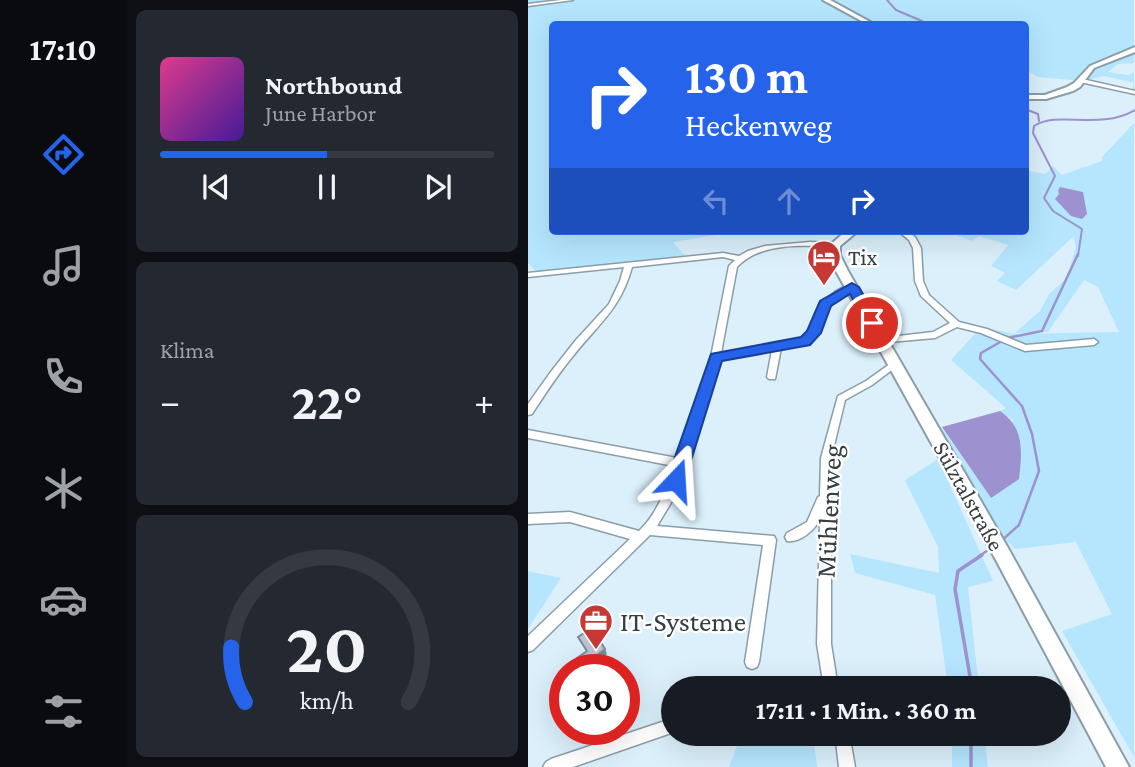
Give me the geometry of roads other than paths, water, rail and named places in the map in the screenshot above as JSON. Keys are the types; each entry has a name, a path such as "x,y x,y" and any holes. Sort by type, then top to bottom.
{"main road":[{"path":"826,0 865,21"},
{"path":"1029,97 1052,96 1070,89 1082,81 1092,67 1135,50"},
{"path":"835,245 848,235"},
{"name":"Sülztalstraße","path":"835,245 834,254 1118,767"}],"street":[{"path":"528,5 571,0"},
{"path":"1082,81 1135,93"},
{"path":"907,235 917,248 919,281 925,296 956,324 996,335 1025,348 1094,342"},
{"path":"528,645 644,533 669,496 683,463 716,357 733,266 738,258 750,252 800,244 835,245"},
{"path":"528,275 723,255 738,258"},
{"path":"528,411 571,352 607,314 622,290 629,265"},
{"path":"716,357 805,341 814,333 825,304 852,287"},
{"path":"882,341 935,335 956,324"},
{"path":"772,377 777,347"},
{"name":"Mühlenweg","path":"829,676 824,644 826,458 841,398 869,383 894,364"},
{"path":"528,434 683,463"},
{"path":"791,537 811,525 826,494"},
{"path":"528,519 570,517 644,533 770,540 752,662"},
{"path":"551,767 661,729"},
{"path":"844,746 847,767"}],"waterway":[{"path":"887,0 896,10 922,21"},
{"path":"1078,256 1082,229 1053,211 1044,198 1055,176 1033,133 1034,126 1056,120 1107,119 1135,110"},
{"path":"1029,111 1038,114 1039,121"},
{"path":"1007,338 1042,331 1078,254"},
{"path":"1001,541 1019,525 1039,471 1032,434 1022,406 980,359 981,353 1002,341"},
{"path":"979,556 990,549"},
{"path":"970,676 955,589 958,571 982,555"},
{"path":"971,746 971,767"}],"place":[{"name":"Tix","path":"824,287"},
{"name":"IT-Systeme","path":"596,651"}]}
